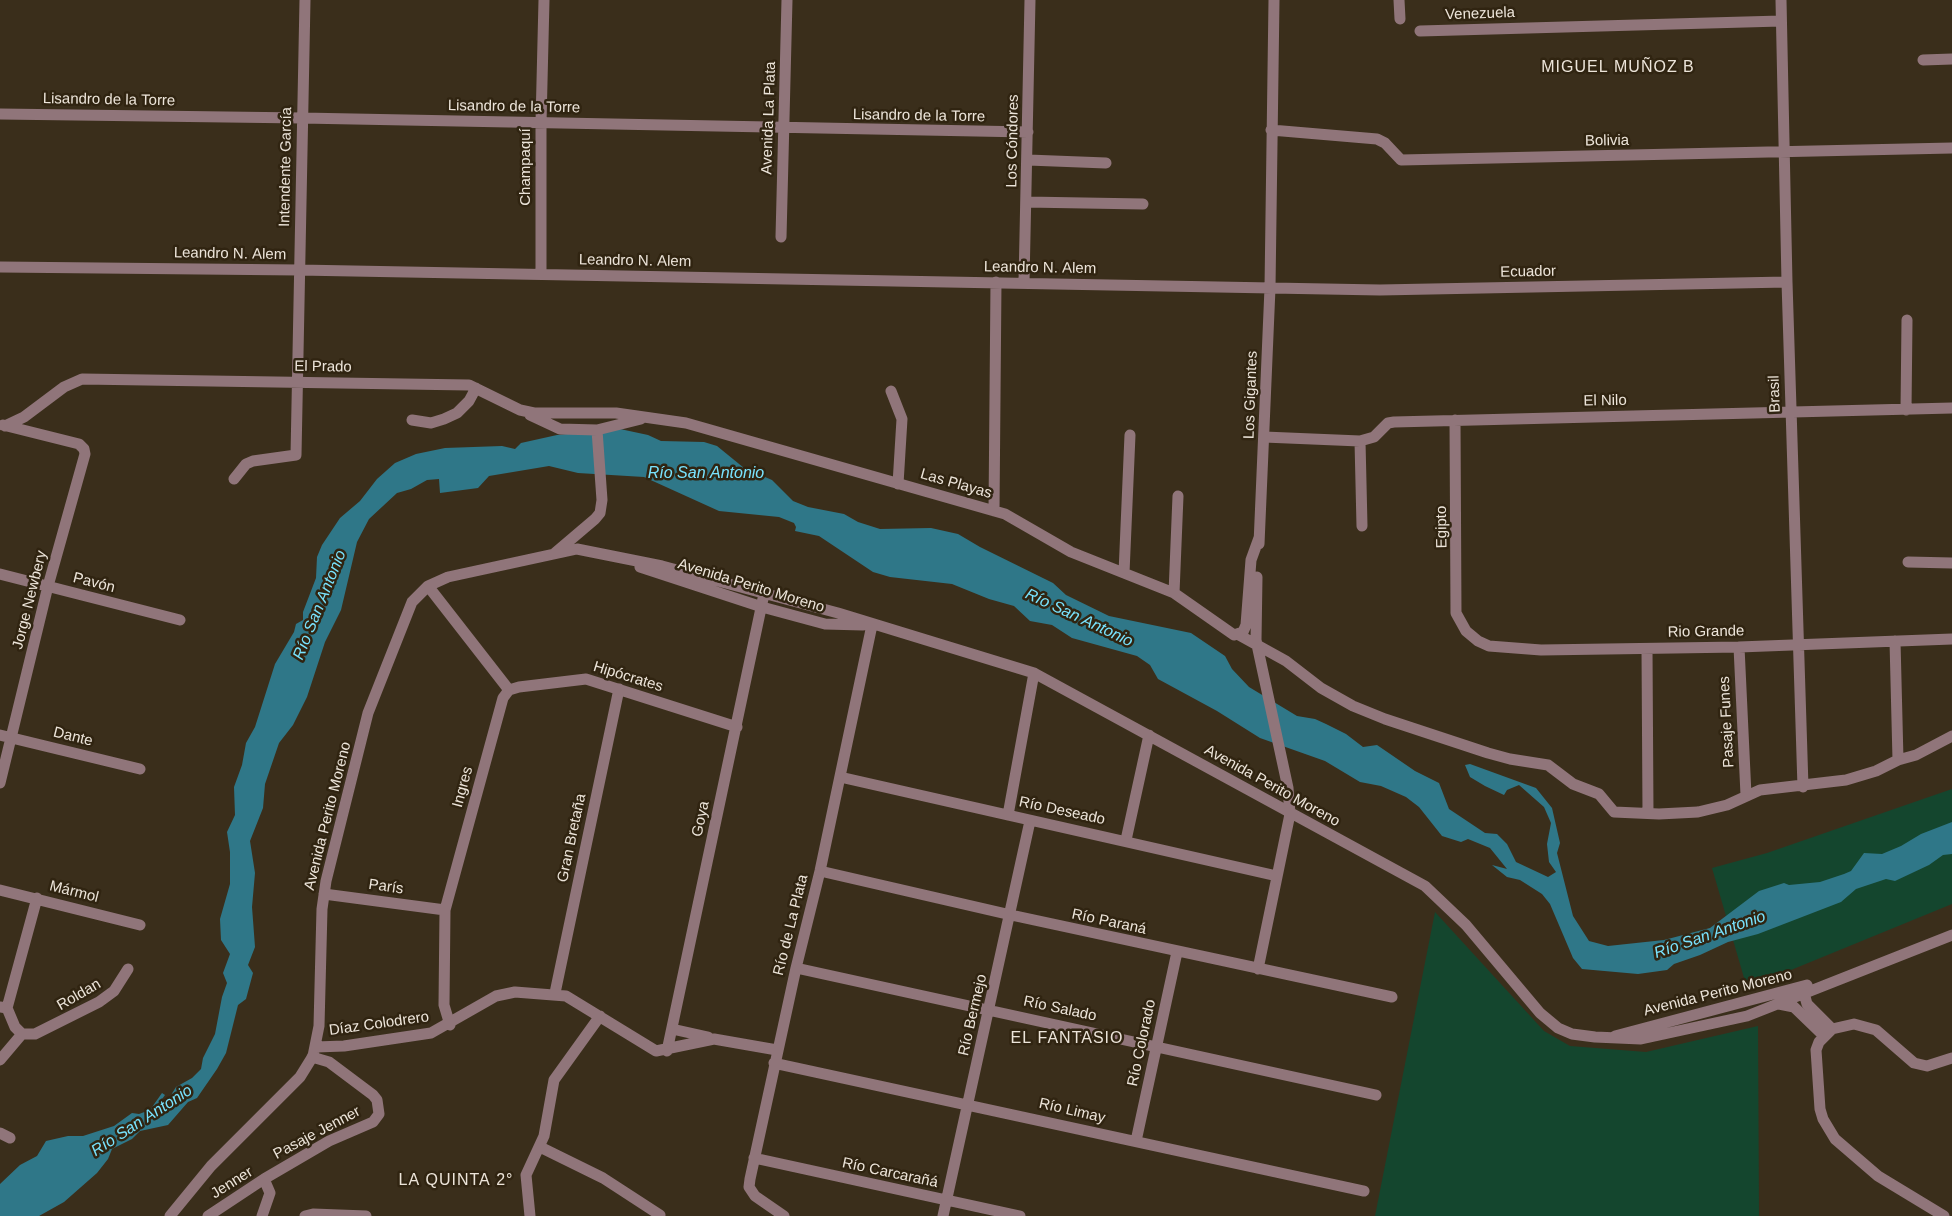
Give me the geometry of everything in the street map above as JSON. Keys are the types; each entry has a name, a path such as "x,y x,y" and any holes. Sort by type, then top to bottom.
{"street":[{"name":"Intendente García","path":"234,479 246,464 253,461 296,455 305,0"},
{"name":"Champaquí","path":"541,274 541,123 544,0"},
{"name":"Avenida La Plata","path":"781,237 788,0"},
{"name":"Los Cóndores","path":"1024,282 1030,0"},
{"name":"Los Gigantes","path":"1274,0 1270,288 1256,593 1256,640 1288,788 1290,814"},
{"path":"1399,0 1400,19"},
{"name":"Brasil","path":"1781,0 1787,282 1803,787"},
{"name":"Venezuela","path":"1420,31 1781,21"},
{"path":"1923,60 1952,59"},
{"name":"Lisandro de la Torre","path":"0,114 1028,132"},
{"name":"Bolivia","path":"1272,130 1377,139 1385,143 1397,158 1401,160 1952,148"},
{"path":"1028,160 1106,163"},
{"path":"1026,202 1143,204"},
{"name":"Leandro N. Alem","path":"0,266 1024,282 1270,288"},
{"path":"994,511 996,282"},
{"name":"Ecuador","path":"1270,288 1380,290 1787,282"},
{"path":"1906,410 1907,320"},
{"name":"El Prado","path":"2,426 24,417 64,387 82,379 460,384 476,388 520,410 543,414 616,413 647,418"},
{"path":"412,420 431,422 457,413 469,401 476,388"},
{"path":"891,391 902,419 898,484"},
{"name":"El Nilo","path":"1360,441 1374,437 1388,423 1394,422 1952,408"},
{"path":"520,410 560,429 597,430 647,418"},
{"path":"24,417 25,431"},
{"name":"Las Playas","path":"647,418 686,423 1006,514 1071,552 1174,593 1236,635 1286,661 1321,688 1353,706 1385,719 1488,753 1510,759 1548,765 1572,784 1599,794 1614,812 1648,814 1698,812 1727,805 1760,790 1803,787 1846,780 1916,755 1952,736"},
{"name":"Egipto","path":"1455,420 1456,613 1466,631"},
{"name":"El Prado","path":"2,426 79,444 84,449 85,454"},
{"path":"555,553 596,519 600,512 602,500 597,430"},
{"path":"1124,573 1130,435"},
{"path":"1264,437 1360,441 1362,526"},
{"name":"Jorge Newbery","path":"0,783 6,736 85,454"},
{"path":"1174,593 1178,496"},
{"path":"1236,635 1243,632 1246,625 1251,560 1259,538"},
{"name":"Avenida Perito Moreno","path":"170,1216 211,1166 300,1077 314,1052 319,1026 324,894 373,698 412,602 428,586 448,577 577,549 624,560 662,566 838,613 872,625 1034,673 1425,886 1466,925 1540,1013 1558,1028 1580,1035 1633,1040 1658,1037 1747,1016 1831,981 1952,935"},
{"name":"Avenida Perito Moreno","path":"624,560 658,575 824,624 872,625"},
{"path":"1908,562 1952,562"},
{"name":"Pavón","path":"0,574 180,620"},
{"path":"428,586 509,690"},
{"name":"Goya","path":"667,1051 764,594"},
{"name":"Río de La Plata","path":"784,1216 761,1201 751,1191 750,1180 774,1063 820,871 872,625"},
{"name":"Rio Grande","path":"1466,631 1471,637 1489,646 1541,650 1739,647 1952,639"},
{"path":"1895,641 1898,760"},
{"name":"Pasaje Funes","path":"1739,647 1746,796"},
{"path":"1647,649 1648,814"},
{"path":"1008,815 1034,673"},
{"name":"Hipócrates","path":"509,690 573,679 586,680 737,727"},
{"name":"Gran Bretaña","path":"555,993 619,689"},
{"name":"Ingres","path":"450,1025 444,1005 445,910 503,698 509,690"},
{"path":"1126,840 1149,735"},
{"name":"Dante","path":"6,736 140,768"},
{"name":"Río Deseado","path":"840,777 1030,821 1126,840 1277,876"},
{"path":"1258,969 1290,814"},
{"name":"Río Bermejo","path":"942,1216 1011,916 1030,821"},
{"name":"Río Paraná","path":"820,871 1011,916 1392,997"},
{"name":"Mármol","path":"0,890 140,924"},
{"name":"París","path":"324,894 445,910"},
{"path":"0,1060 22,1034 15,1027 4,1008 37,898"},
{"name":"Río Colorado","path":"1136,1141 1178,952"},
{"name":"Río Salado","path":"796,968 1376,1095"},
{"name":"Roldan","path":"22,1034 35,1034 99,1002 114,991 128,969"},
{"name":"Avenida Perito Moreno","path":"1612,1037 1779,992 1831,981"},
{"name":"Díaz Colodrero","path":"314,1052 424,1035 450,1025 502,994 514,992 555,993 566,996 650,1049 667,1051"},
{"path":"1804,993 1807,1004 1828,1033"},
{"path":"1779,1004 1794,1007 1828,1033"},
{"path":"530,1216 526,1175 547,1127 554,1080 600,1016"},
{"path":"1944,1216 1869,1169 1835,1139 1829,1131 1820,1109 1816,1050 1828,1033 1854,1024 1876,1030 1907,1059 1920,1065 1934,1064 1952,1058"},
{"path":"672,1029 714,1039 777,1050"},
{"path":"667,1051 696,1042 714,1039"},
{"name":"Pasaje Jenner","path":"264,1179 330,1141 373,1122 379,1114 377,1100 373,1095 314,1052"},
{"name":"Río Limay","path":"774,1063 1364,1191"},
{"path":"540,1146 603,1178 660,1215"},
{"name":"Río Carcarañá","path":"754,1158 1020,1216"},
{"name":"Jenner","path":"208,1216 264,1179 270,1194 262,1216"},
{"path":"305,1216 313,1214 366,1216"}],"green space":[{"path":"1952,789 1952,904 1747,988 1712,868 1767,853"},
{"path":"1435,912 1544,1031 1570,1046 1646,1052 1758,1026 1759,1216 1375,1216"}],"water":[{"name":"Río San Antonio","path":"620,429 648,435 661,441 704,442 717,446 744,468 772,480 793,501 808,507 844,514 858,522 880,529 931,528 958,534 1053,583 1066,595 1109,616 1191,633 1225,656 1232,669 1249,687 1297,716 1315,719 1346,734 1363,747 1377,745 1415,771 1439,783 1449,809 1485,833 1497,834 1507,844 1516,862 1548,877 1556,872 1549,862 1547,844 1551,823 1544,807 1519,785 1507,790 1504,795 1485,786 1470,777 1465,765 1470,764 1536,788 1552,808 1560,843 1557,853 1573,916 1589,941 1608,946 1664,940 1710,928 1759,891 1784,883 1789,885 1820,882 1844,874 1851,871 1864,853 1882,854 1901,846 1921,834 1952,822 1952,854 1943,855 1929,865 1895,881 1886,879 1856,889 1841,902 1758,934 1728,942 1674,964 1667,970 1638,974 1582,969 1573,958 1550,904 1542,894 1520,880 1507,877 1492,865 1507,869 1490,848 1468,839 1461,842 1442,836 1419,807 1406,797 1381,786 1360,782 1325,761 1260,738 1217,711 1158,679 1150,665 1137,656 1072,638 1052,625 1030,621 1014,606 989,599 952,584 890,577 873,572 819,536 795,531 794,523 779,517 719,511 644,477 578,473 549,466 489,476 478,488 440,493 439,479 427,480 411,489 397,493 369,519 357,542 341,610 325,642 307,697 293,725 279,743 265,784 263,808 250,841 255,873 252,907 255,947 248,965 253,973 246,999 238,1005 226,1053 217,1069 197,1098 188,1102 168,1125 140,1131 132,1139 112,1149 108,1159 97,1173 64,1202 39,1216 0,1216 0,1184 20,1165 37,1156 46,1141 68,1136 83,1136 114,1126 132,1113 139,1114 150,1110 162,1093 165,1095 160,1102 163,1103 168,1100 176,1087 192,1078 201,1069 203,1058 215,1034 222,997 227,983 223,973 230,954 221,940 220,919 230,884 230,852 227,832 235,815 234,787 242,765 246,743 255,727 275,664 294,632 296,624 303,620 303,612 316,578 317,557 322,545 340,518 360,501 377,479 395,463 416,454 445,448 502,446 515,449 521,443 557,435"}],"district":[{"name":"MIGUEL MUÑOZ B","path":"1618,68"},
{"name":"EL FANTASIO","path":"1067,1039"},
{"name":"LA QUINTA 2°","path":"456,1181"}]}
